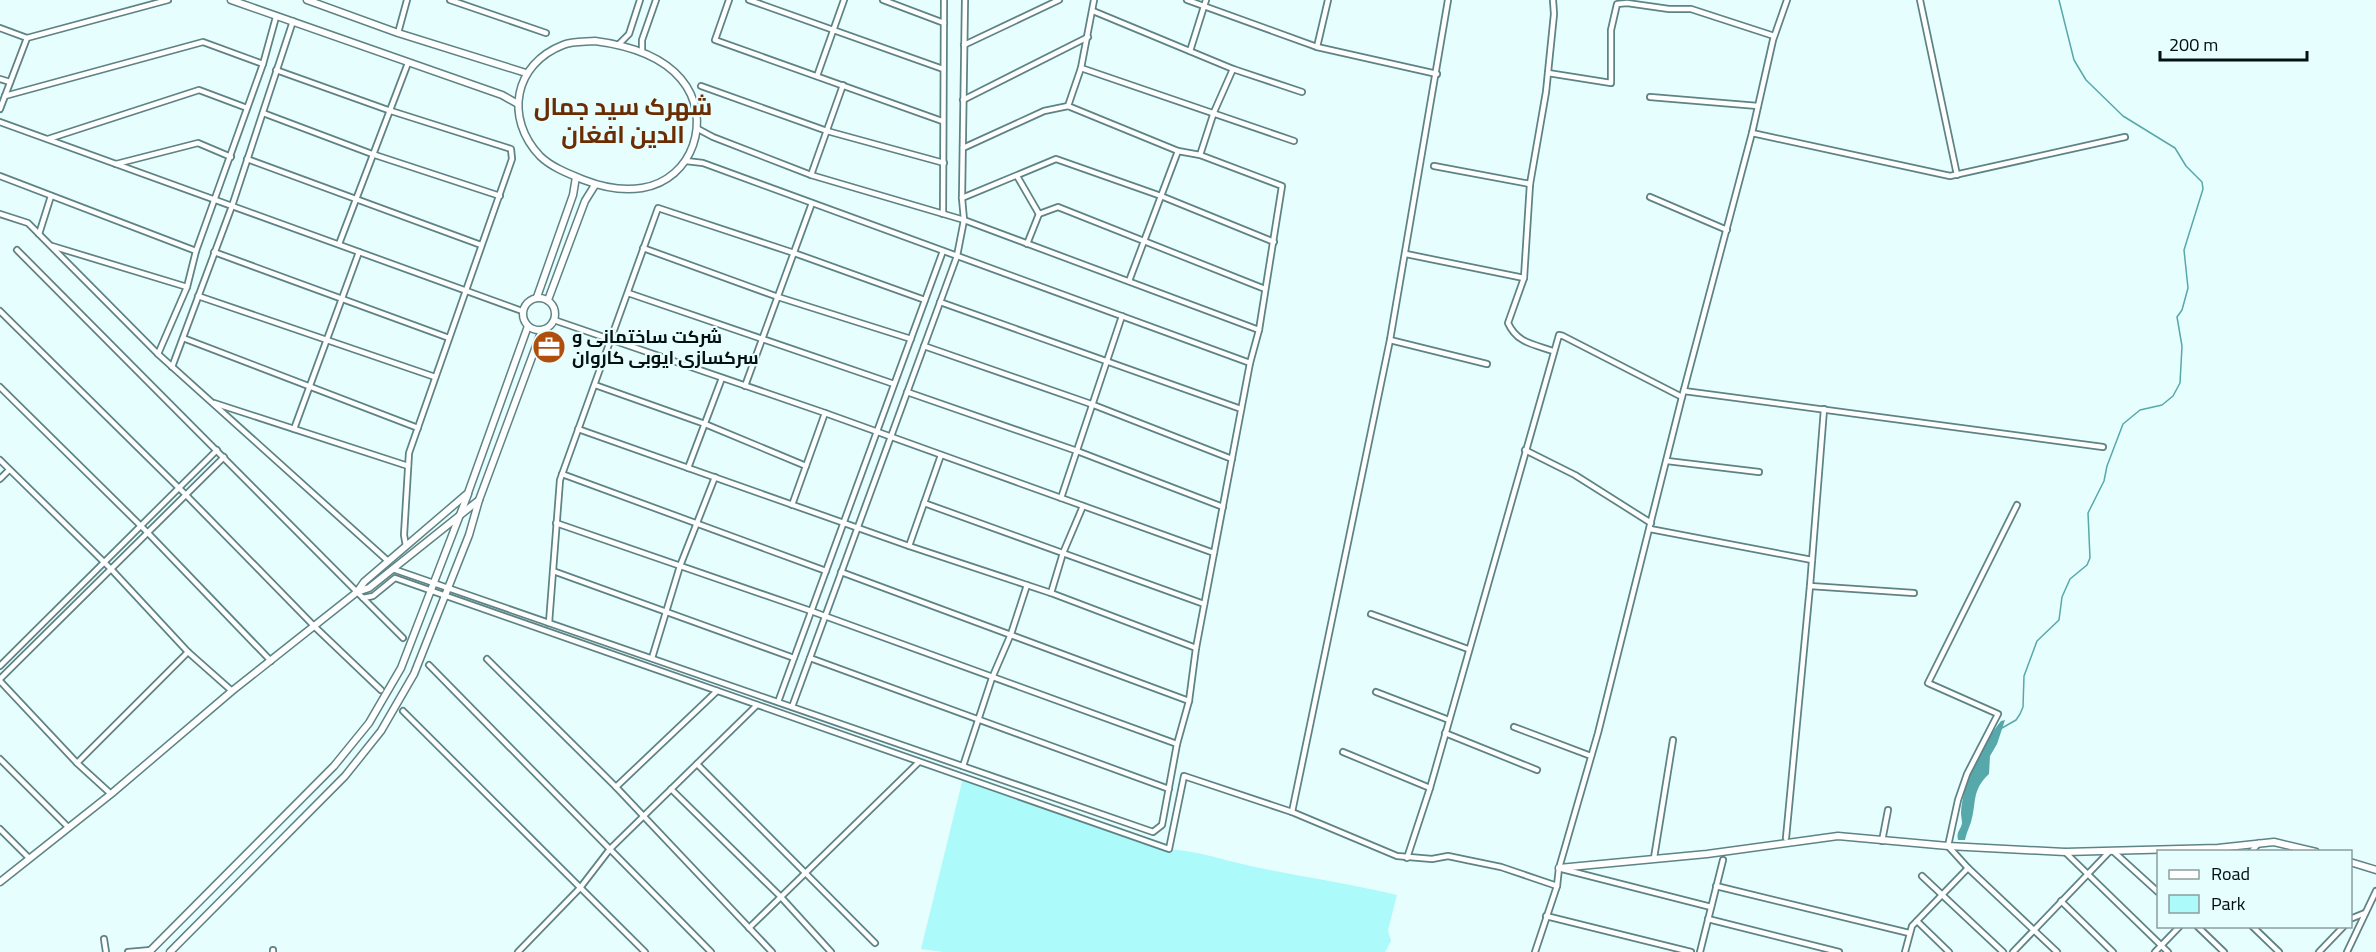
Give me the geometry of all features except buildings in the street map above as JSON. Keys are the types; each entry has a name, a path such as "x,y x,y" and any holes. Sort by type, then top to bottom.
{"street":[{"path":"0,28 27,38 168,0"},
{"path":"231,0 502,95 518,104"},
{"path":"307,0 398,33 526,72"},
{"path":"398,33 407,0"},
{"path":"450,0 546,33"},
{"path":"619,44 628,34 640,0"},
{"path":"642,52 642,40 656,0"},
{"path":"729,0 715,40 942,121"},
{"path":"749,0 943,69"},
{"path":"817,76 844,0"},
{"path":"883,0 944,23"},
{"path":"943,214 944,0"},
{"path":"792,707 957,256 964,220 962,198 965,0"},
{"path":"964,45 1059,0"},
{"path":"1068,106 1081,68 1094,0"},
{"path":"1187,0 1317,46 1437,74"},
{"path":"1190,51 1206,0"},
{"path":"1317,46 1328,0"},
{"path":"1292,812 1390,340 1448,0"},
{"path":"1553,0 1554,14 1548,73 1530,184 1524,278 1508,323 1514,335 1553,351"},
{"path":"1535,952 1557,886 1559,868 1591,756 1682,397 1727,231 1774,36 1787,0"},
{"path":"1920,0 1957,174"},
{"path":"1548,73 1611,82 1611,30 1617,4 1691,9 1774,36"},
{"path":"1093,11 1233,69 1302,92"},
{"path":"158,354 187,287 196,251 248,108 276,17"},
{"path":"172,366 232,206 293,21"},
{"path":"963,100 1088,37"},
{"path":"0,109 27,38"},
{"path":"595,41 619,44 642,52 665,65 681,79 692,99 699,129 686,161 656,184 641,188 618,189 576,177 542,158 530,143 522,125 518,104 520,87 526,72 536,62 565,45 595,41"},
{"path":"5,96 203,42 263,64"},
{"path":"339,244 388,110 408,63"},
{"path":"1081,68 1294,141"},
{"path":"1200,154 1214,112 1233,69"},
{"path":"276,70 388,110 511,149 512,159 500,196 409,453 404,526 406,546"},
{"path":"0,79 10,82"},
{"path":"811,175 843,85"},
{"path":"701,86 827,131 944,163"},
{"path":"48,140 199,90 248,108"},
{"path":"1650,97 1758,106"},
{"path":"393,569 1153,832 1162,825 1189,701 1196,648 1222,507 1275,242 1282,186 1200,154 1178,152 1068,106 1044,111 963,148"},
{"path":"262,112 372,154 500,196"},
{"path":"0,122 522,311"},
{"path":"699,129 713,137 811,175 964,220 1259,330"},
{"path":"1752,133 1950,176 2125,137"},
{"path":"116,164 198,144 231,157"},
{"path":"1129,281 1178,152"},
{"path":"248,159 481,245"},
{"path":"962,198 1056,159 1161,196 1275,242"},
{"path":"686,161 703,164 812,203 1250,363"},
{"path":"1434,166 1530,184"},
{"path":"0,176 196,251"},
{"path":"1017,176 1039,214"},
{"path":"537,297 573,195 576,177"},
{"path":"548,300 585,201 595,184"},
{"path":"39,234 51,196"},
{"path":"1650,197 1727,231"},
{"path":"745,386 812,203"},
{"path":"1027,244 1039,214 1058,207 1144,239 1265,289"},
{"path":"549,623 562,474 658,208 794,253 924,300"},
{"path":"0,214 28,223 158,354 388,561"},
{"path":"51,246 187,287"},
{"path":"644,248 778,297 911,339"},
{"path":"17,250 403,638"},
{"path":"778,702 942,251"},
{"path":"214,252 449,338"},
{"path":"294,429 359,252"},
{"path":"1406,254 1524,278"},
{"path":"628,292 894,384"},
{"path":"198,296 435,377"},
{"path":"170,952 345,776 381,731 414,674 469,535 479,500 542,330 551,325 554,320 554,309 548,300 537,297 527,302 522,311 524,321 528,326 542,330"},
{"path":"940,302 1241,409"},
{"path":"0,311 186,495 315,627 381,690"},
{"path":"1061,498 1122,316"},
{"path":"554,320 825,413 1214,553"},
{"path":"128,952 150,951 334,766 369,723 401,668 468,494 528,326"},
{"path":"1407,858 1430,788 1559,335 1682,397"},
{"path":"183,338 418,428"},
{"path":"1390,340 1487,364"},
{"path":"924,346 1091,404 1232,459"},
{"path":"688,468 722,378"},
{"path":"595,385 705,423 806,466"},
{"path":"0,387 147,532 271,661"},
{"path":"1684,391 2103,447"},
{"path":"907,392 1077,452 1222,507"},
{"path":"211,402 408,466"},
{"path":"1786,838 1824,409"},
{"path":"792,505 825,413"},
{"path":"578,429 909,546 1052,592 1196,648"},
{"path":"0,666 217,450"},
{"path":"1525,450 1575,476 1651,526 1812,560"},
{"path":"909,546 941,455"},
{"path":"111,794 77,763 0,680 224,457"},
{"path":"0,460 111,569 188,651 232,691"},
{"path":"1667,460 1759,472"},
{"path":"0,479 9,470"},
{"path":"562,474 826,571"},
{"path":"651,658 668,612 680,566 715,477"},
{"path":"0,882 111,794 232,691 315,627 357,592 363,582 468,494"},
{"path":"357,592 369,588 479,500"},
{"path":"924,503 1204,604"},
{"path":"1948,846 1958,800 1967,774 1998,714 1928,681 2017,505"},
{"path":"1052,592 1063,553 1083,506"},
{"path":"556,523 811,611 825,618 1178,744"},
{"path":"553,571 794,657"},
{"path":"841,572 1189,701"},
{"path":"363,598 373,596 395,578 1169,849 1184,776 1292,812 1407,858 1432,859 1448,856 1501,867 1557,886"},
{"path":"963,766 992,678 1011,634 1027,585"},
{"path":"1810,586 1914,593"},
{"path":"1371,614 1468,649"},
{"path":"77,763 188,651"},
{"path":"487,658 616,787 772,952"},
{"path":"810,658 1169,789"},
{"path":"429,665 711,952"},
{"path":"616,787 717,691"},
{"path":"1376,692 1449,720"},
{"path":"518,952 580,888 610,849 757,705"},
{"path":"403,711 645,952"},
{"path":"1514,727 1591,756"},
{"path":"1445,733 1537,770"},
{"path":"1654,858 1673,740"},
{"path":"1343,752 1430,788"},
{"path":"0,759 68,827"},
{"path":"748,928 919,762"},
{"path":"697,764 875,943"},
{"path":"671,789 780,896 831,952"},
{"path":"1882,841 1888,810"},
{"path":"0,829 28,858"},
{"path":"1559,868 1707,854 1838,836 1948,846 2065,852 2157,850"},
{"path":"2164,850 2218,848 2274,842 2308,850"},
{"path":"2253,850 2259,843"},
{"path":"1948,846 1968,868 2057,952"},
{"path":"2065,852 2168,952"},
{"path":"2013,952 2111,852"},
{"path":"2111,852 2157,891"},
{"path":"1700,952 1723,860"},
{"path":"2352,863 2376,870"},
{"path":"1559,868 1712,907"},
{"path":"1905,952 1909,933 1917,921 1968,868"},
{"path":"1922,876 2003,952"},
{"path":"1716,886 1909,933"},
{"path":"2347,952 2376,891"},
{"path":"2061,901 2113,952"},
{"path":"2352,918 2366,913"},
{"path":"1546,916 1691,952"},
{"path":"1708,919 1839,952"},
{"path":"1917,921 1949,952"},
{"path":"2155,952 2179,928"},
{"path":"2198,928 2224,952"},
{"path":"2253,928 2280,952"},
{"path":"2319,952 2343,928"},
{"path":"104,939 106,952"}],"green space":[{"path":"963,778 1169,849 1397,895 1388,930 1391,941 1385,952 943,952 921,949"}],"shaded area":[{"path":"2005,720 1997,744 1990,756 1989,774 1977,791 1973,815 1965,840 1958,840 1962,823 1962,802 1969,777 1987,741 2001,721"}],"waterway":[{"path":"2002,728 2016,720 2020,714 2023,707 2024,676 2037,641 2059,620 2062,597 2070,579 2087,565 2090,558 2088,513 2104,481 2107,466 2123,424 2140,410 2162,405 2173,396 2180,383 2182,346 2177,317 2182,310 2188,288 2184,250 2203,189 2202,182 2186,166 2175,148 2123,116 2086,80 2074,60 2059,0"}],"place":[{"name":"شرکت ساختمانی و سرکسازی ایوبی کاروان","path":"549,347"}],"district":[{"name":"شهرک سید جمال الدین افغان","path":"623,121"}]}
